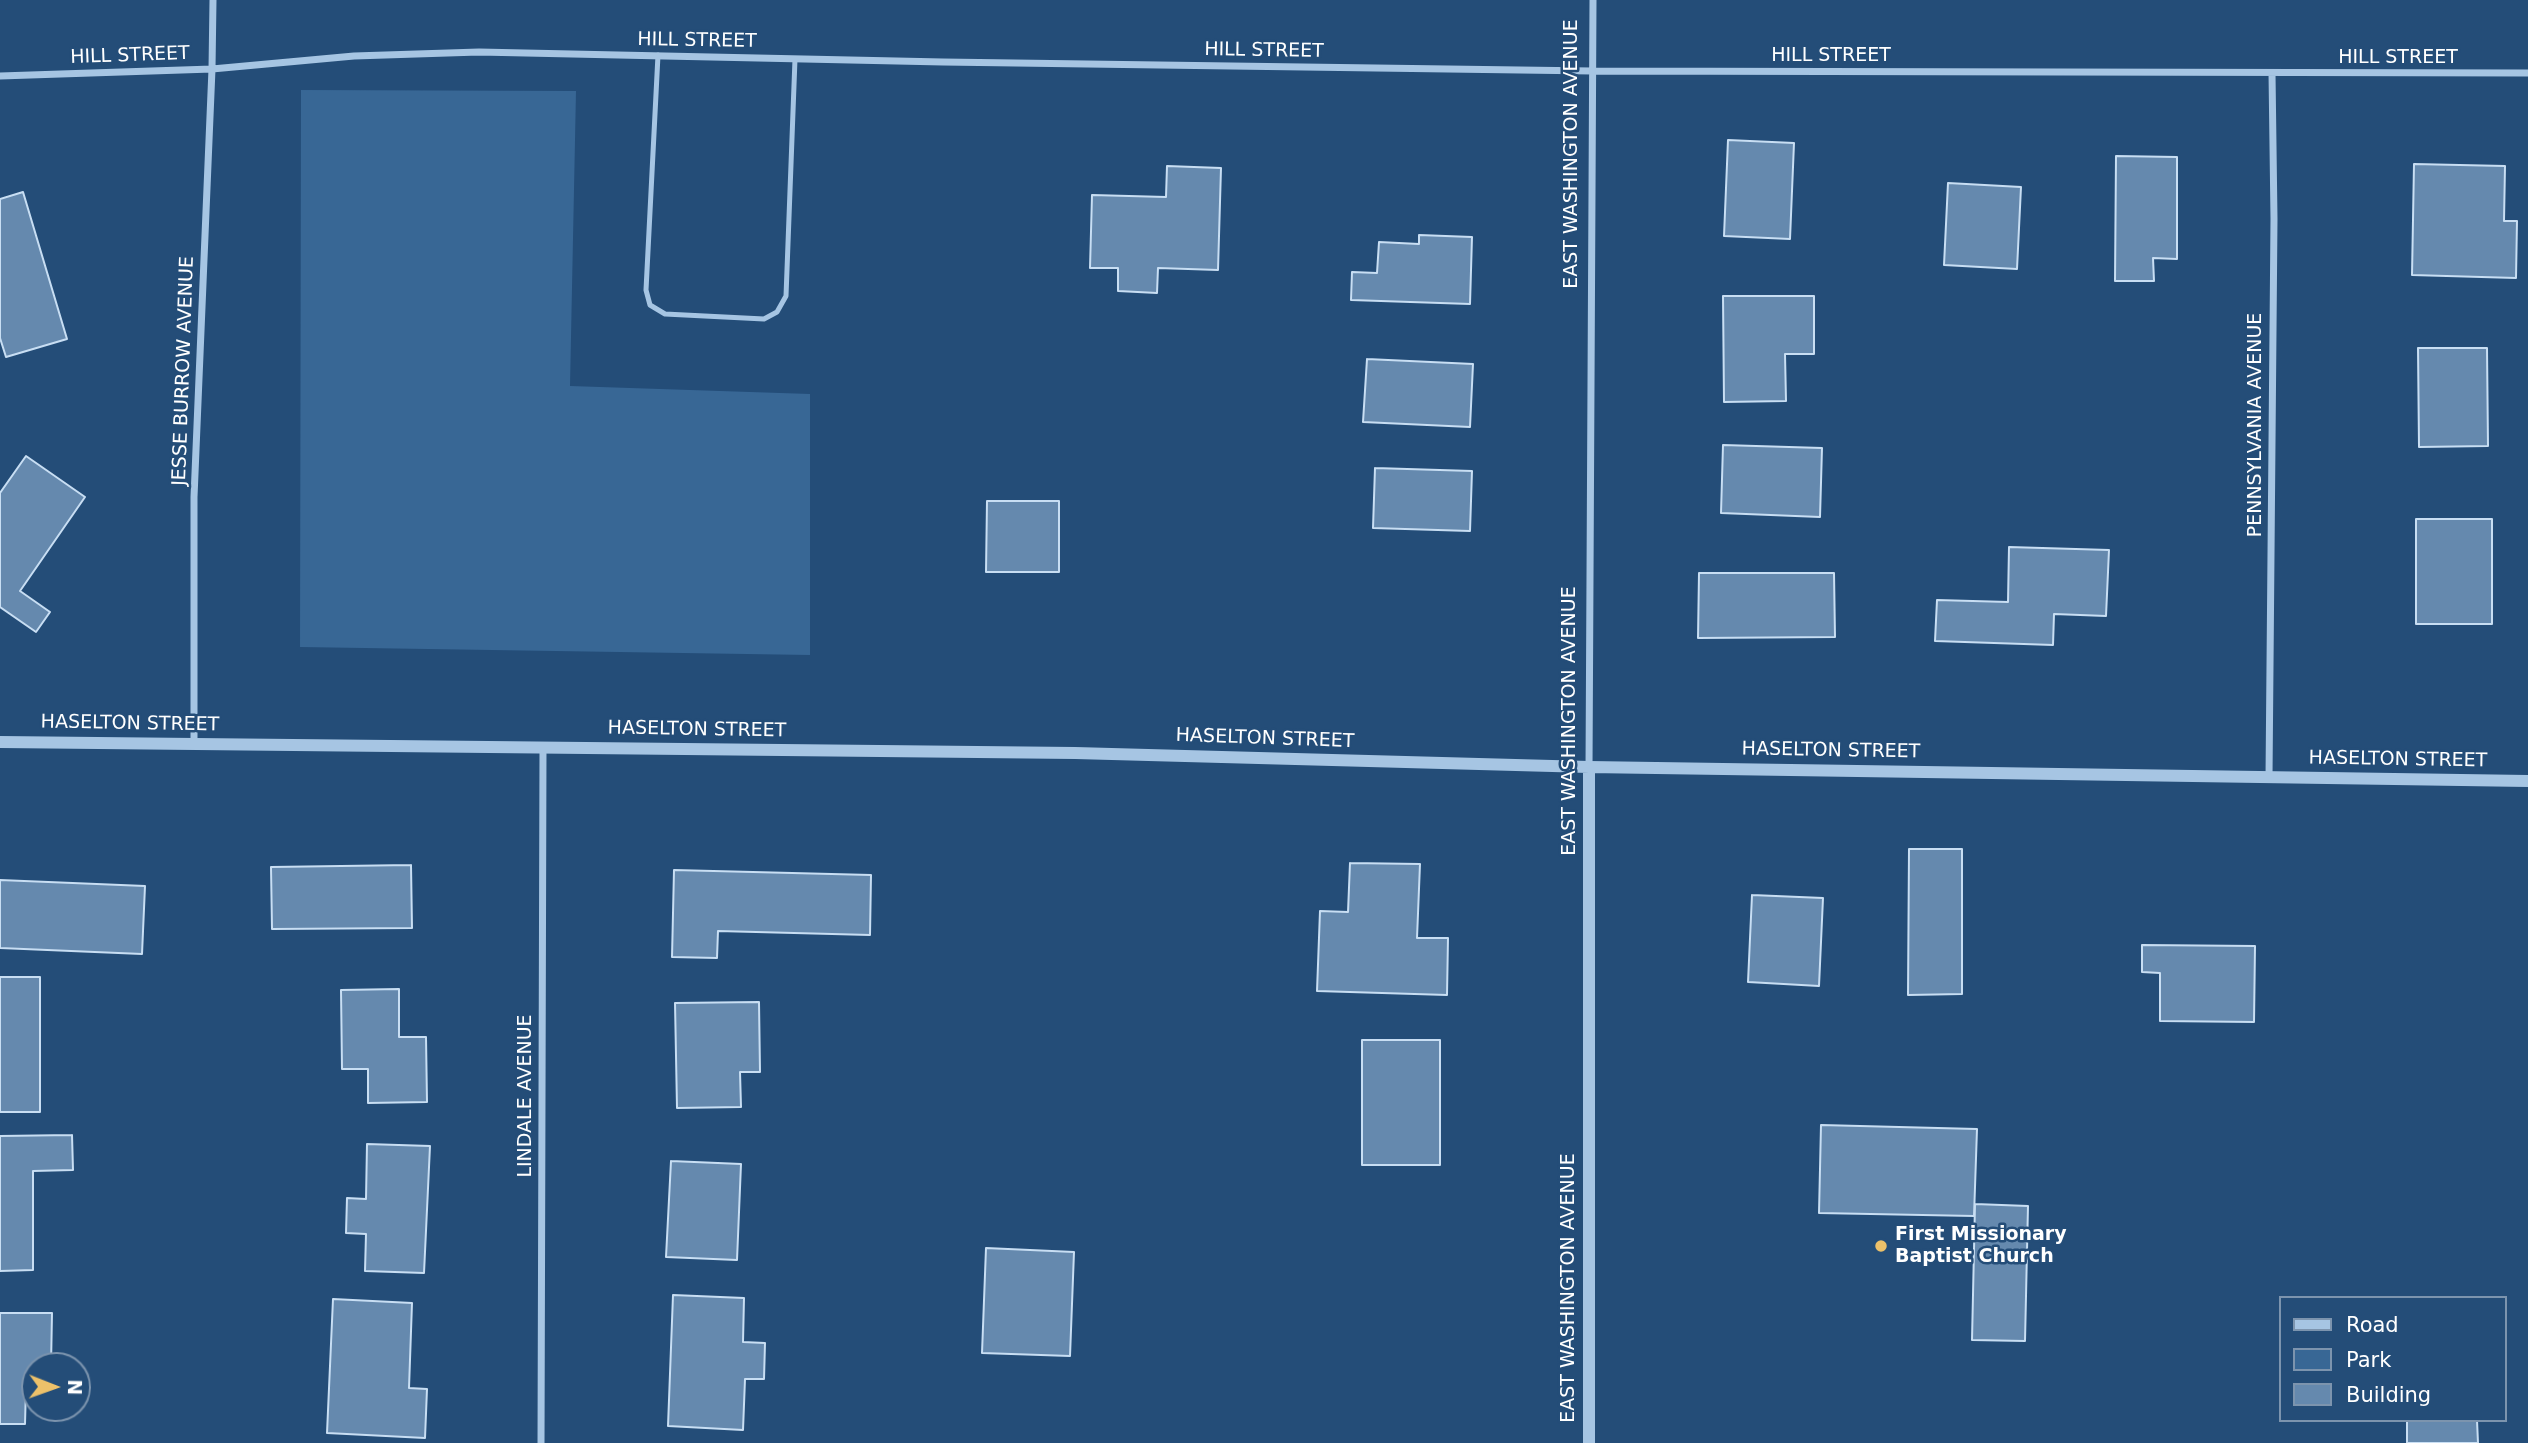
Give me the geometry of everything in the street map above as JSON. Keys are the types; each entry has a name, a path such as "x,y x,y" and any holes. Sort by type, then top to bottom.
{"street":[{"name":"JESSE BURROW AVENUE","path":"194,744 194,496 213,0"},
{"name":"EAST WASHINGTON AVENUE","path":"1589,1443 1593,0"},
{"name":"HILL STREET","path":"0,76 212,69 354,56 479,52 1592,71 2528,73"},
{"name":"PENNSYLVANIA AVENUE","path":"2269,777 2274,219 2272,74"},
{"name":"HASELTON STREET","path":"0,742 1075,753 1589,767 2528,781"},
{"name":"LINDALE AVENUE","path":"541,1443 543,748"}],"lane":[{"path":"658,55 646,290 650,305 665,314 764,319 777,312 786,296 794,59"}],"green space":[{"path":"301,90 576,91 570,386 810,394 810,655 300,647"}],"building":[{"path":"1728,140 1794,143 1790,239 1724,236"},
{"path":"2116,156 2177,157 2177,259 2153,258 2154,281 2115,281"},
{"path":"2414,164 2505,166 2504,221 2517,221 2516,278 2412,275"},
{"path":"1167,166 1221,168 1218,270 1158,268 1157,293 1118,291 1118,268 1090,268 1092,195 1166,197"},
{"path":"1948,183 2021,187 2017,269 1944,265"},
{"path":"23,192 67,339 6,357 0,338 0,199"},
{"path":"1419,235 1472,237 1470,304 1351,300 1352,272 1377,273 1379,242 1419,244"},
{"path":"1723,296 1814,296 1814,354 1785,354 1786,401 1724,402"},
{"path":"2418,348 2487,348 2488,446 2419,447"},
{"path":"1367,359 1473,364 1470,427 1363,422"},
{"path":"1723,445 1822,448 1820,517 1721,513"},
{"path":"26,456 85,497 20,591 50,612 36,632 0,607 0,493"},
{"path":"1375,468 1472,471 1470,531 1373,528"},
{"path":"987,501 1059,501 1059,572 986,572"},
{"path":"2416,519 2492,519 2492,624 2416,624"},
{"path":"2009,547 2109,550 2106,616 2054,614 2053,645 1935,641 1937,600 2008,602"},
{"path":"1699,573 1834,573 1835,637 1698,638"},
{"path":"1909,849 1962,849 1962,994 1908,995"},
{"path":"1350,863 1420,864 1417,938 1448,938 1447,995 1317,991 1320,911 1348,912"},
{"path":"411,865 412,928 272,929 271,867"},
{"path":"674,870 871,875 870,935 718,931 717,958 672,957"},
{"path":"0,880 145,886 142,954 0,948"},
{"path":"1752,895 1823,898 1819,986 1748,982"},
{"path":"2142,945 2255,946 2254,1022 2160,1021 2160,973 2142,972"},
{"path":"0,977 40,977 40,1112 0,1112"},
{"path":"399,989 399,1037 426,1037 427,1102 368,1103 368,1069 342,1069 341,990"},
{"path":"759,1002 760,1072 740,1072 741,1107 677,1108 675,1003"},
{"path":"1362,1040 1440,1040 1440,1165 1362,1165"},
{"path":"1821,1125 1977,1129 1974,1216 1819,1213"},
{"path":"72,1135 73,1170 33,1171 33,1270 0,1271 0,1136"},
{"path":"367,1144 430,1146 424,1273 365,1271 366,1234 346,1233 347,1198 366,1199"},
{"path":"671,1161 741,1164 737,1260 666,1257"},
{"path":"1975,1204 2028,1206 2025,1341 1972,1340"},
{"path":"986,1248 1074,1252 1070,1356 982,1353"},
{"path":"673,1295 744,1298 743,1342 765,1343 764,1379 745,1379 743,1430 668,1426"},
{"path":"333,1299 412,1303 409,1388 427,1389 425,1438 327,1433"},
{"path":"0,1313 52,1313 51,1352 21,1352 21,1422 25,1424 0,1424"},
{"path":"2407,1422 2477,1422 2478,1443 2407,1443"}],"place":[{"name":"First Missionary Baptist Church","path":"1881,1246"}]}
